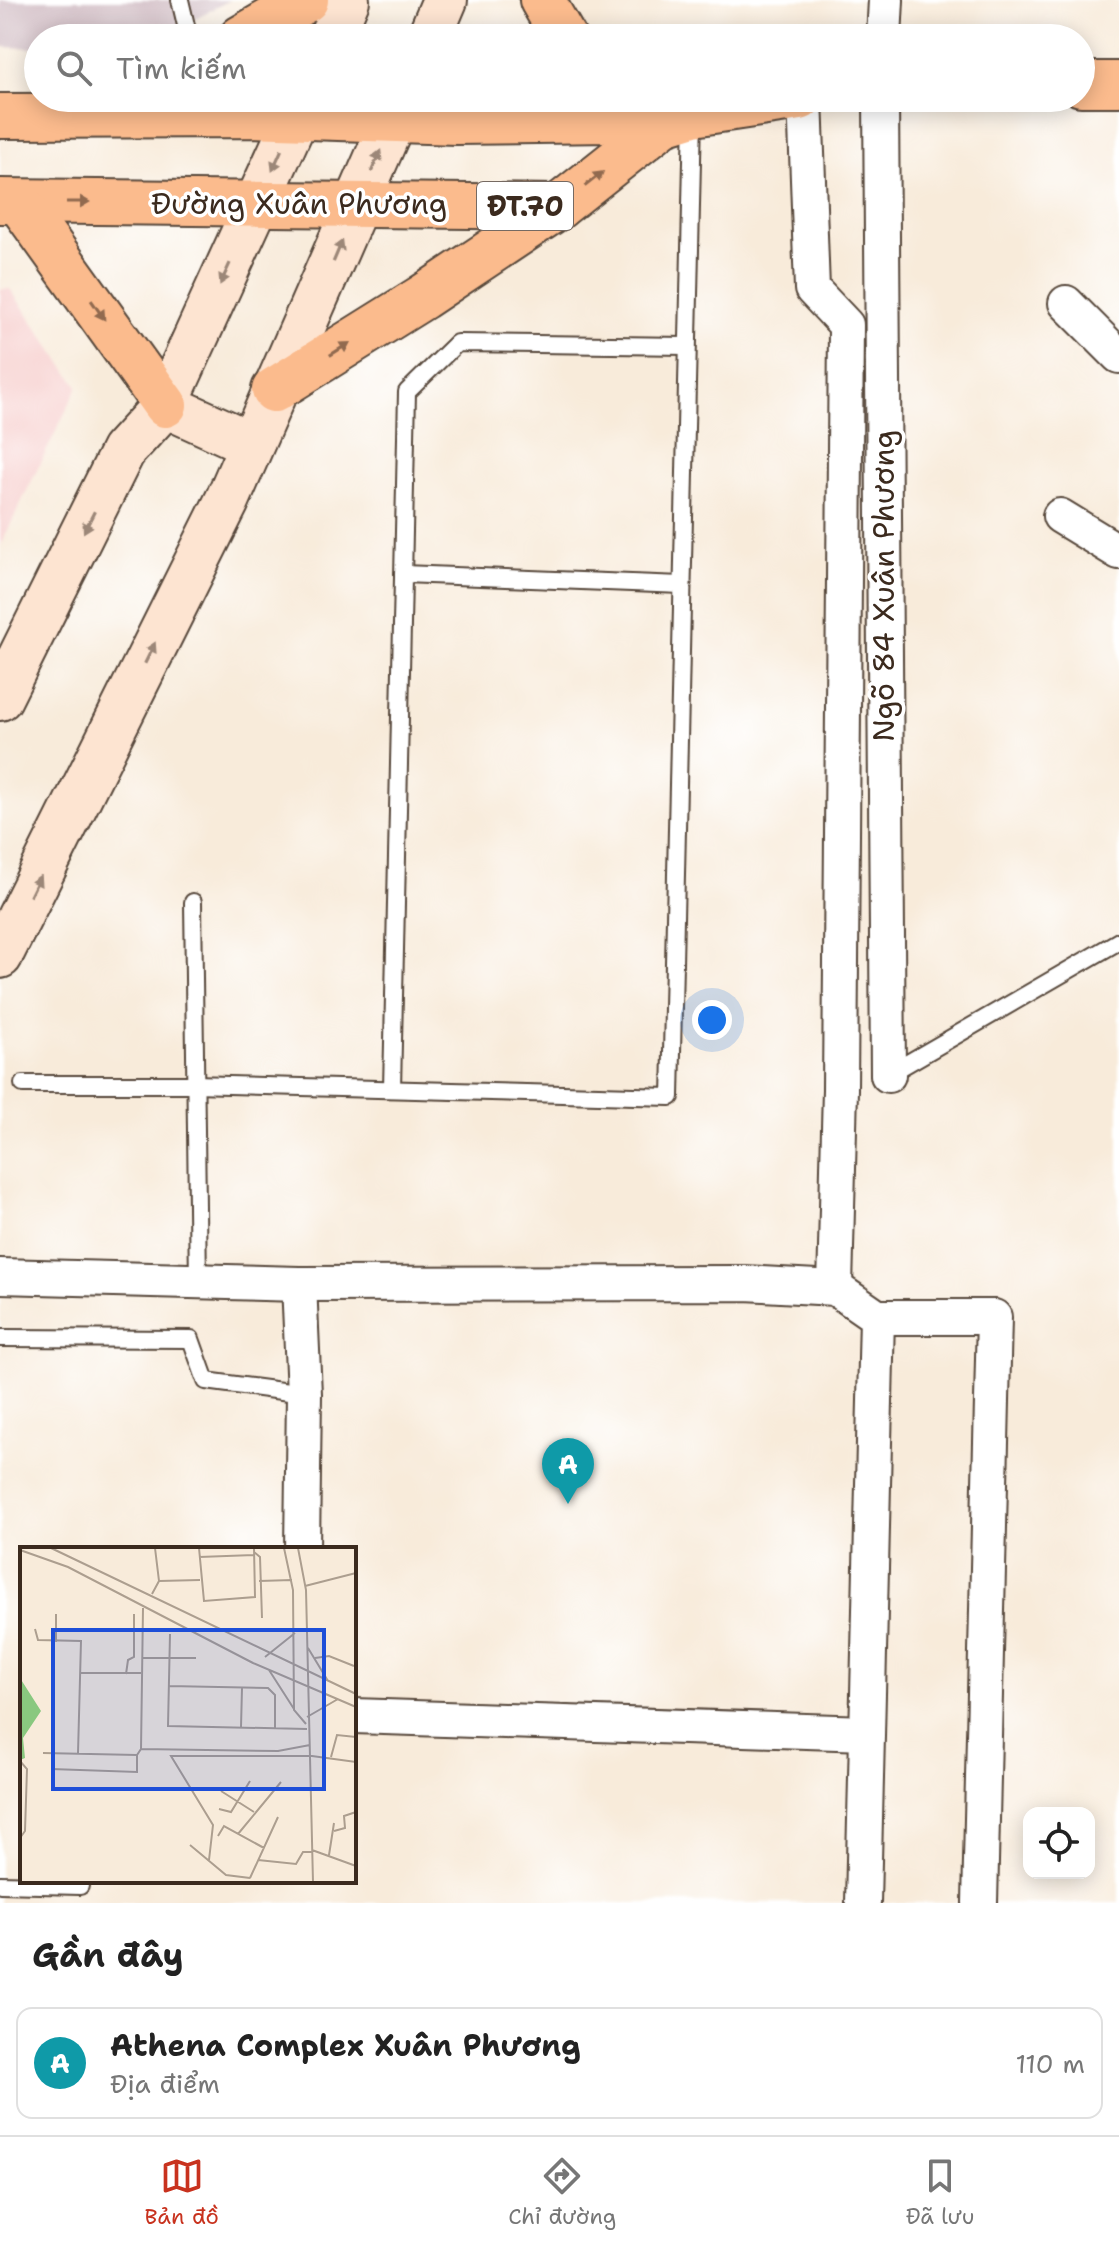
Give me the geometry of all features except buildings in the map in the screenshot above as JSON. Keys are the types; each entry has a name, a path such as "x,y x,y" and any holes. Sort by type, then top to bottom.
{"main road":[{"path":"265,24 306,0"},
{"path":"337,24 347,0"},
{"path":"435,24 445,0"},
{"path":"542,0 556,24"},
{"path":"1095,84 1119,84"},
{"name":"ĐT.70","path":"0,116 51,112"},
{"path":"0,698 123,451 165,405 298,112"},
{"path":"0,956 227,501 397,112"},
{"name":"ĐT.70","path":"415,112 456,122 571,112"},
{"name":"ĐT.70","path":"628,112 678,119 719,112"},
{"name":"ĐT.70","path":"558,207 678,119"},
{"path":"9,202 165,405 251,444"},
{"name":"Đường Xuân Phương","path":"9,202 558,207"},
{"path":"274,390 423,297 558,207"}],"street":[{"path":"885,24 886,0"},
{"path":"803,112 812,289 846,325 840,1073 835,1288"},
{"name":"Ngõ 84 Xuân Phương","path":"881,112 888,1075"},
{"path":"1066,303 1119,356"},
{"path":"1060,516 1119,552"},
{"path":"841,773 885,772"},
{"path":"0,1276 299,1284 745,1283 835,1288 877,1317 994,1317 980,1903"},
{"path":"299,1284 304,1394 302,1547"},
{"path":"863,1903 877,1317"},
{"path":"356,1716 867,1733"}],"lane":[{"path":"180,0 186,24"},
{"path":"23,1084 194,1084 671,1097 687,346 678,119"},
{"path":"392,1089 407,392 457,343 687,346"},
{"path":"403,574 682,585"},
{"path":"193,902 198,1282"},
{"path":"888,1075 1119,941"},
{"path":"0,1338 191,1339 206,1381 304,1394"},
{"path":"0,1884 80,1890"}],"shaded area":[{"path":"0,0 230,0 184,24 24,24 24,48 0,47"},
{"path":"0,289 10,289 78,386 0,546"}],"place":[{"name":"Athena Complex Xuân Phương","path":"568,1504"}]}
